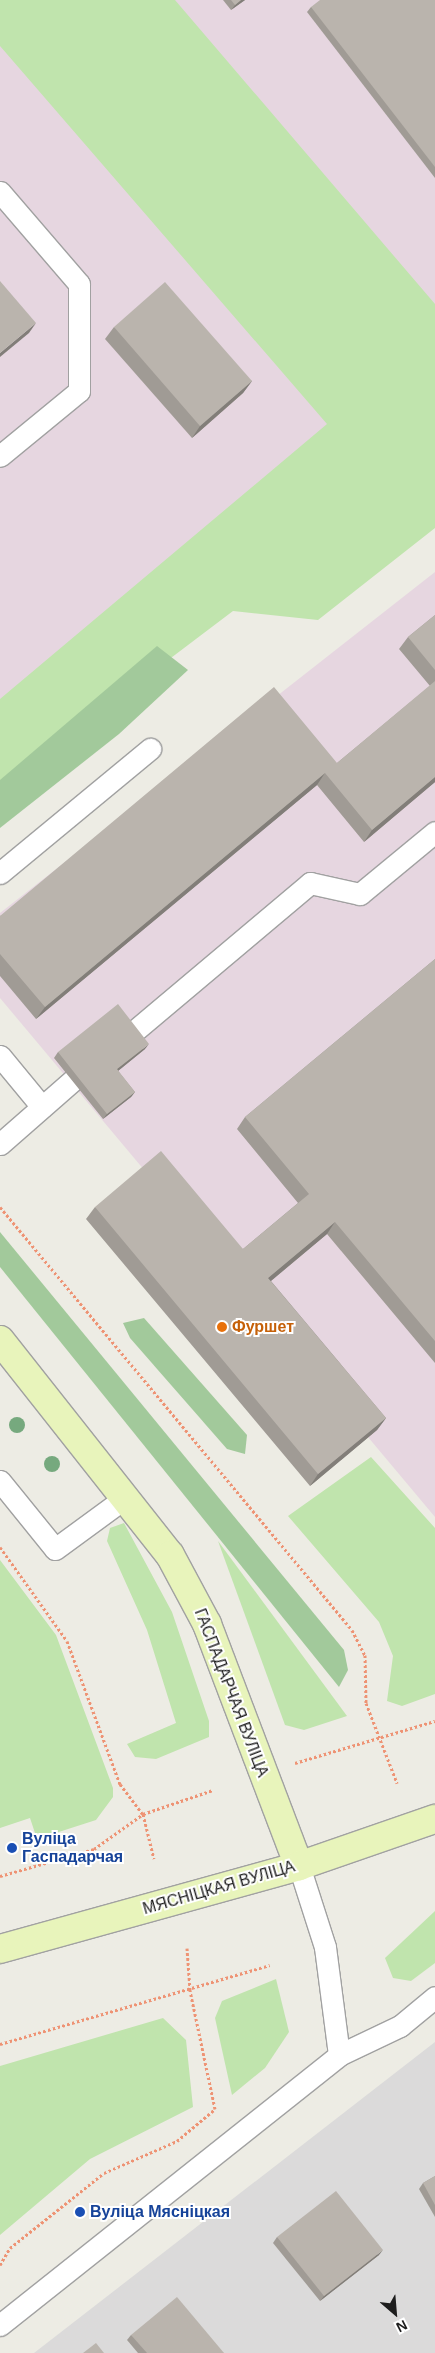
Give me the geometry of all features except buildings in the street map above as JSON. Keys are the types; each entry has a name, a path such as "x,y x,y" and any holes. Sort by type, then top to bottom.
{"street":[{"name":"ГАСПАДАРЧАЯ ВУЛІЦА","path":"0,1340 170,1555 207,1624 299,1866"},
{"name":"МЯСНІЦКАЯ ВУЛІЦА","path":"0,1950 299,1866 435,1819"}],"lane":[{"path":"0,192 79,284 79,391 0,456"},
{"path":"0,874 150,749"},
{"path":"132,1033 310,883 360,894 435,832"},
{"path":"0,1056 42,1107"},
{"path":"0,1144 72,1081"},
{"path":"0,1481 55,1549 126,1497"},
{"path":"299,1866 325,1947 339,2055"},
{"path":"0,2325 339,2055 400,2026 435,1997"}],"path":[{"path":"0,1207 352,1630 365,1655 366,1703 383,1738 397,1783"},
{"path":"0,1547 67,1642 120,1784 143,1814 154,1859"},
{"path":"295,1763 435,1721"},
{"path":"0,1876 94,1849 143,1814 213,1790"},
{"path":"0,2265 10,2248 104,2173 177,2141 214,2109 190,1990 187,1948"},
{"path":"0,2044 190,1990 270,1965"}],"shaded area":[{"path":"0,0 435,0 435,400 0,772"},
{"path":"435,572 435,1517 0,998 0,913"},
{"path":"435,2042 435,2353 34,2353"}],"green space":[{"path":"0,0 175,0 435,304 435,528 318,620 233,611 77,729 0,805 0,699 327,424 0,46"},
{"path":"157,646 188,670 119,734 0,828 0,780"},
{"path":"0,1232 344,1650 348,1670 339,1687 0,1267"},
{"path":"144,1318 247,1435 245,1454 227,1449 130,1338 123,1323"},
{"path":"371,1457 435,1528 435,1694 402,1706 387,1701 393,1656 379,1622 288,1516"},
{"path":"124,1523 172,1612 209,1721 209,1737 156,1759 135,1757 127,1744 176,1723 147,1630 107,1541 110,1528"},
{"path":"218,1541 347,1716 304,1730 285,1725"},
{"path":"0,1560 56,1635 113,1788 113,1797 96,1820 37,1839 30,1818 0,1828"},
{"path":"435,1911 435,1963 411,1981 393,1978 385,1958"},
{"path":"276,1979 289,2032 265,2068 232,2095 215,2018 222,2001"},
{"path":"163,2018 186,2040 193,2107 90,2159 0,2235 0,2066"}],"place":[{"name":"Фуршет","path":"222,1327"},
{"name":"Вуліца Гаспадарчая","path":"12,1848"},
{"name":"Вуліца Мясніцкая","path":"80,2212"}]}
